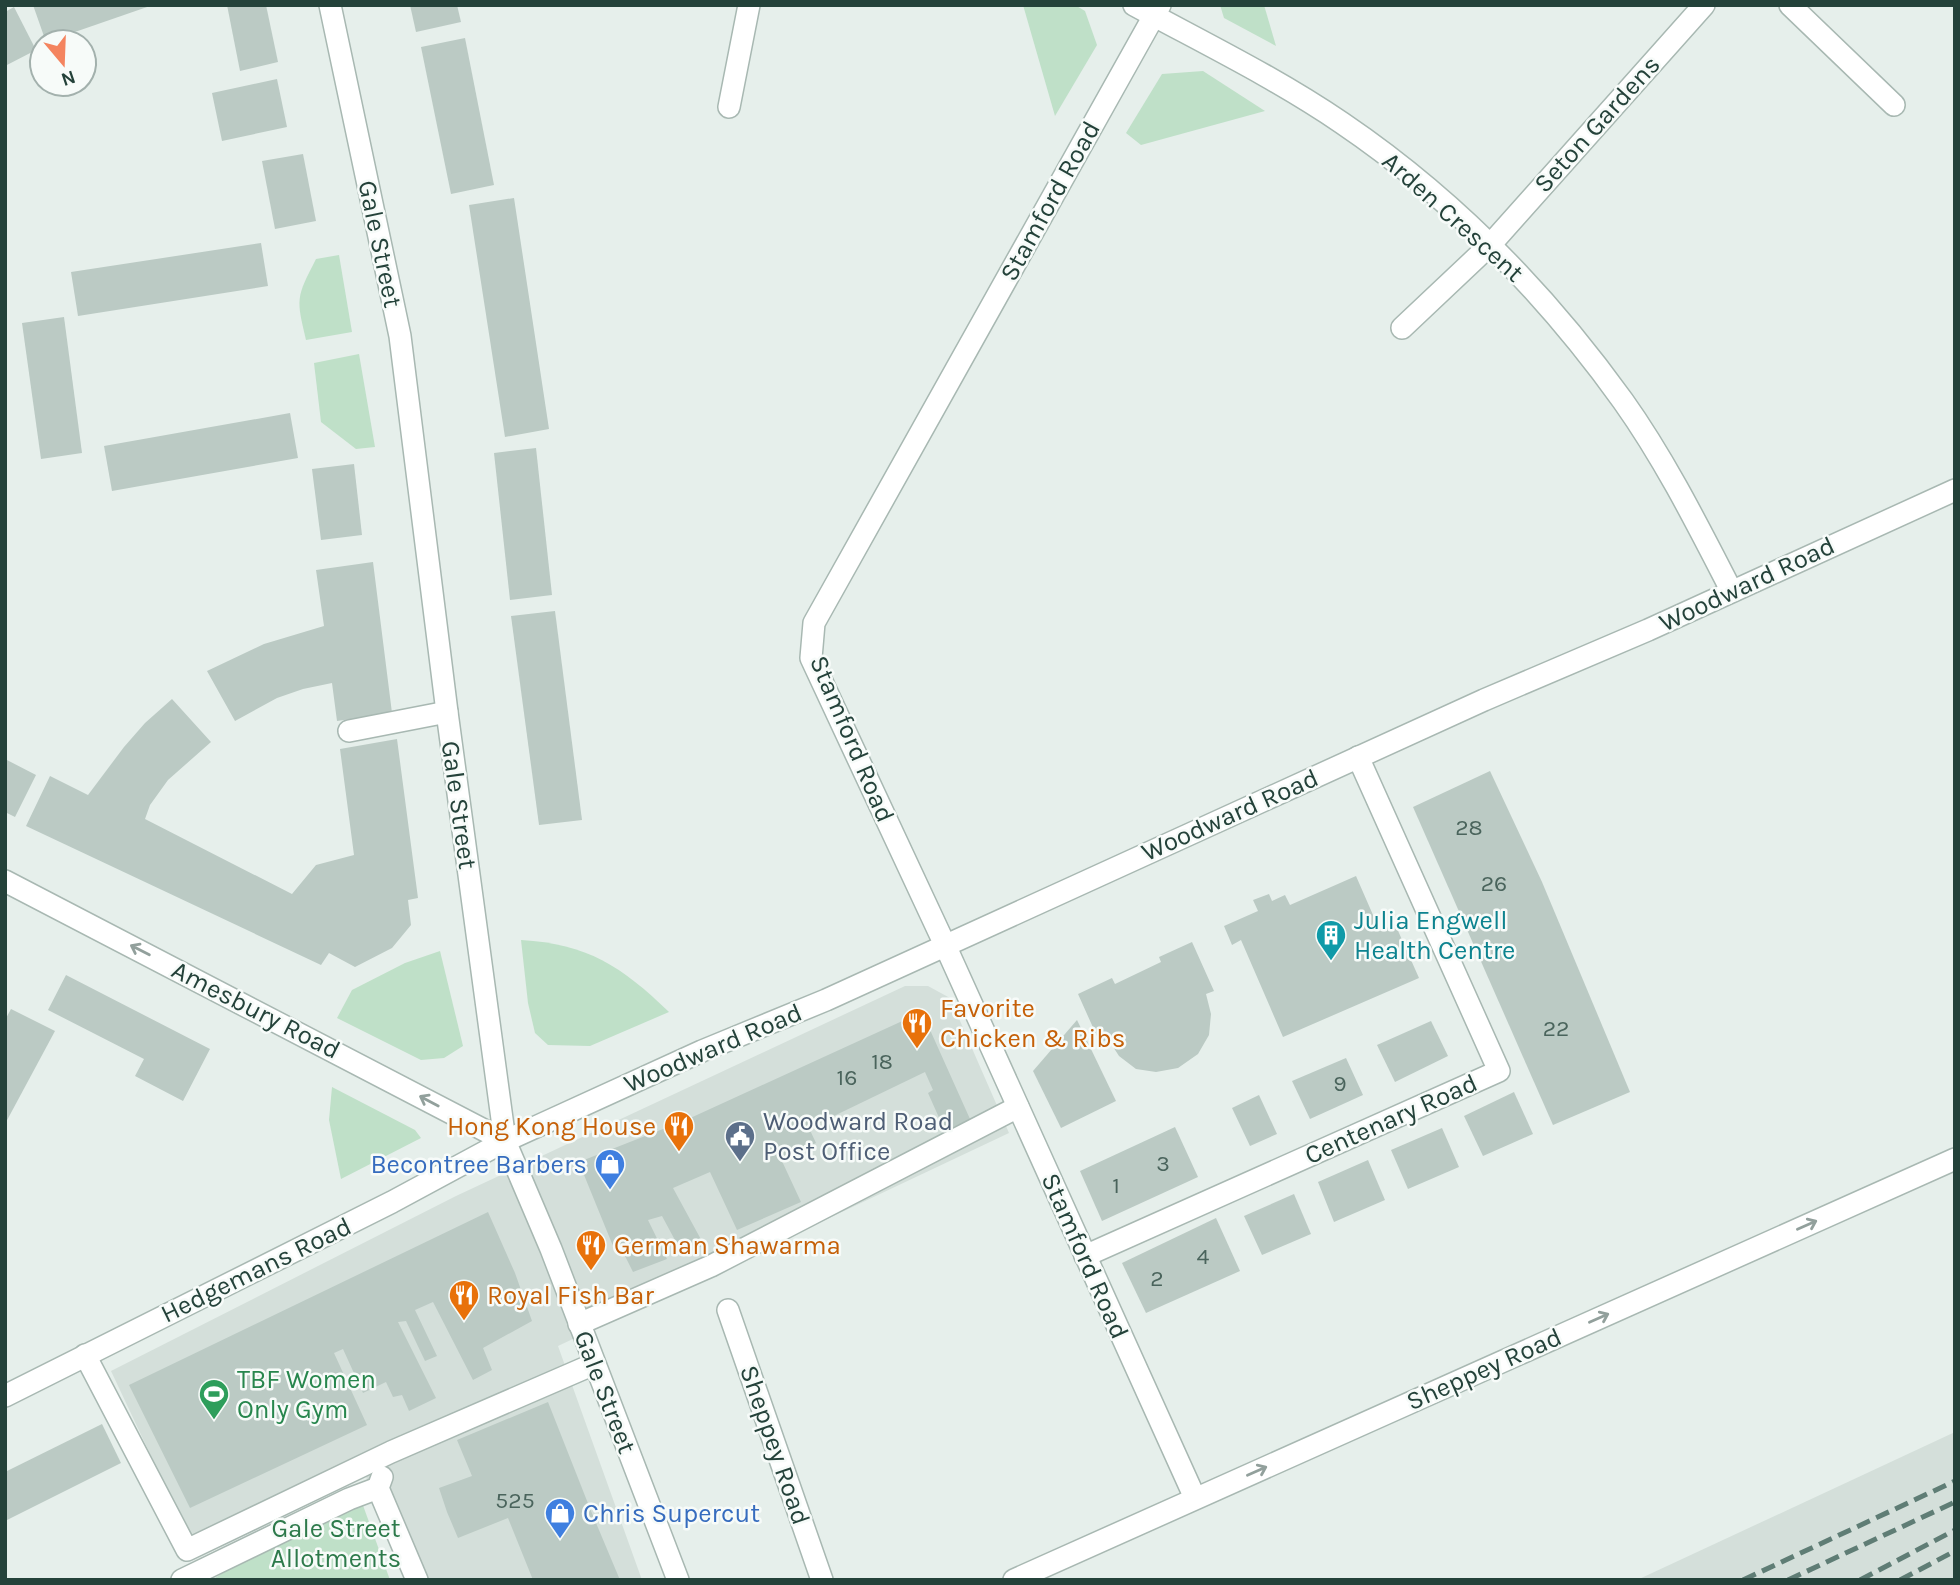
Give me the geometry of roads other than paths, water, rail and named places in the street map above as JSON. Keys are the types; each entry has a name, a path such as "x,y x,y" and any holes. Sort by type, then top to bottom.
{"street":[{"name":"Gale Street","path":"330,5 400,336 505,1142 678,1580"},
{"path":"729,107 750,5"},
{"name":"Arden Crescent","path":"1134,5 1157,11 1340,121 1391,158 1490,244 1551,310 1624,402 1687,505 1731,590"},
{"name":"Seton Gardens","path":"1402,328 1490,244 1704,5"},
{"path":"1790,5 1894,105"},
{"name":"Stamford Road","path":"1157,11 814,623 811,658 946,945 1195,1499"},
{"name":"Woodward Road","path":"505,1142 702,1051 826,1000 1358,757 1648,630 1955,490"},
{"path":"349,731 447,712"},
{"name":"Centenary Road","path":"1085,1256 1499,1071 1358,757"},
{"name":"Amesbury Road","path":"5,881 324,1045 505,1142"},
{"path":"579,1324 711,1266 1018,1107"},
{"name":"Hedgemans Road","path":"5,1396 392,1202 505,1142"},
{"name":"Sheppey Road","path":"1014,1580 1955,1159"},
{"name":"Sheppey Road","path":"728,1310 821,1580"},
{"path":"85,1355 187,1550 391,1452 594,1364"},
{"path":"391,1452 378,1488 417,1580"},
{"path":"182,1580 349,1499 378,1488"}],"railway":[{"path":"1743,1580 1955,1481"},
{"path":"1788,1580 1955,1502"},
{"path":"1860,1580 1955,1530"},
{"path":"1900,1580 1955,1551"}],"place":[{"name":"Julia Engwell Health Centre","path":"1331,962"},
{"name":"Favorite Chicken & Ribs","path":"917,1050"},
{"name":"Hong Kong House","path":"679,1153"},
{"name":"Woodward Road Post Office","path":"740,1163"},
{"name":"Becontree Barbers","path":"610,1191"},
{"name":"German Shawarma","path":"591,1272"},
{"name":"Royal Fish Bar","path":"464,1322"},
{"name":"TBF Women Only Gym","path":"214,1421"},
{"name":"Chris Supercut","path":"560,1540"}],"park label":[{"name":"Gale Street Allotments","path":"336,1543"}]}
